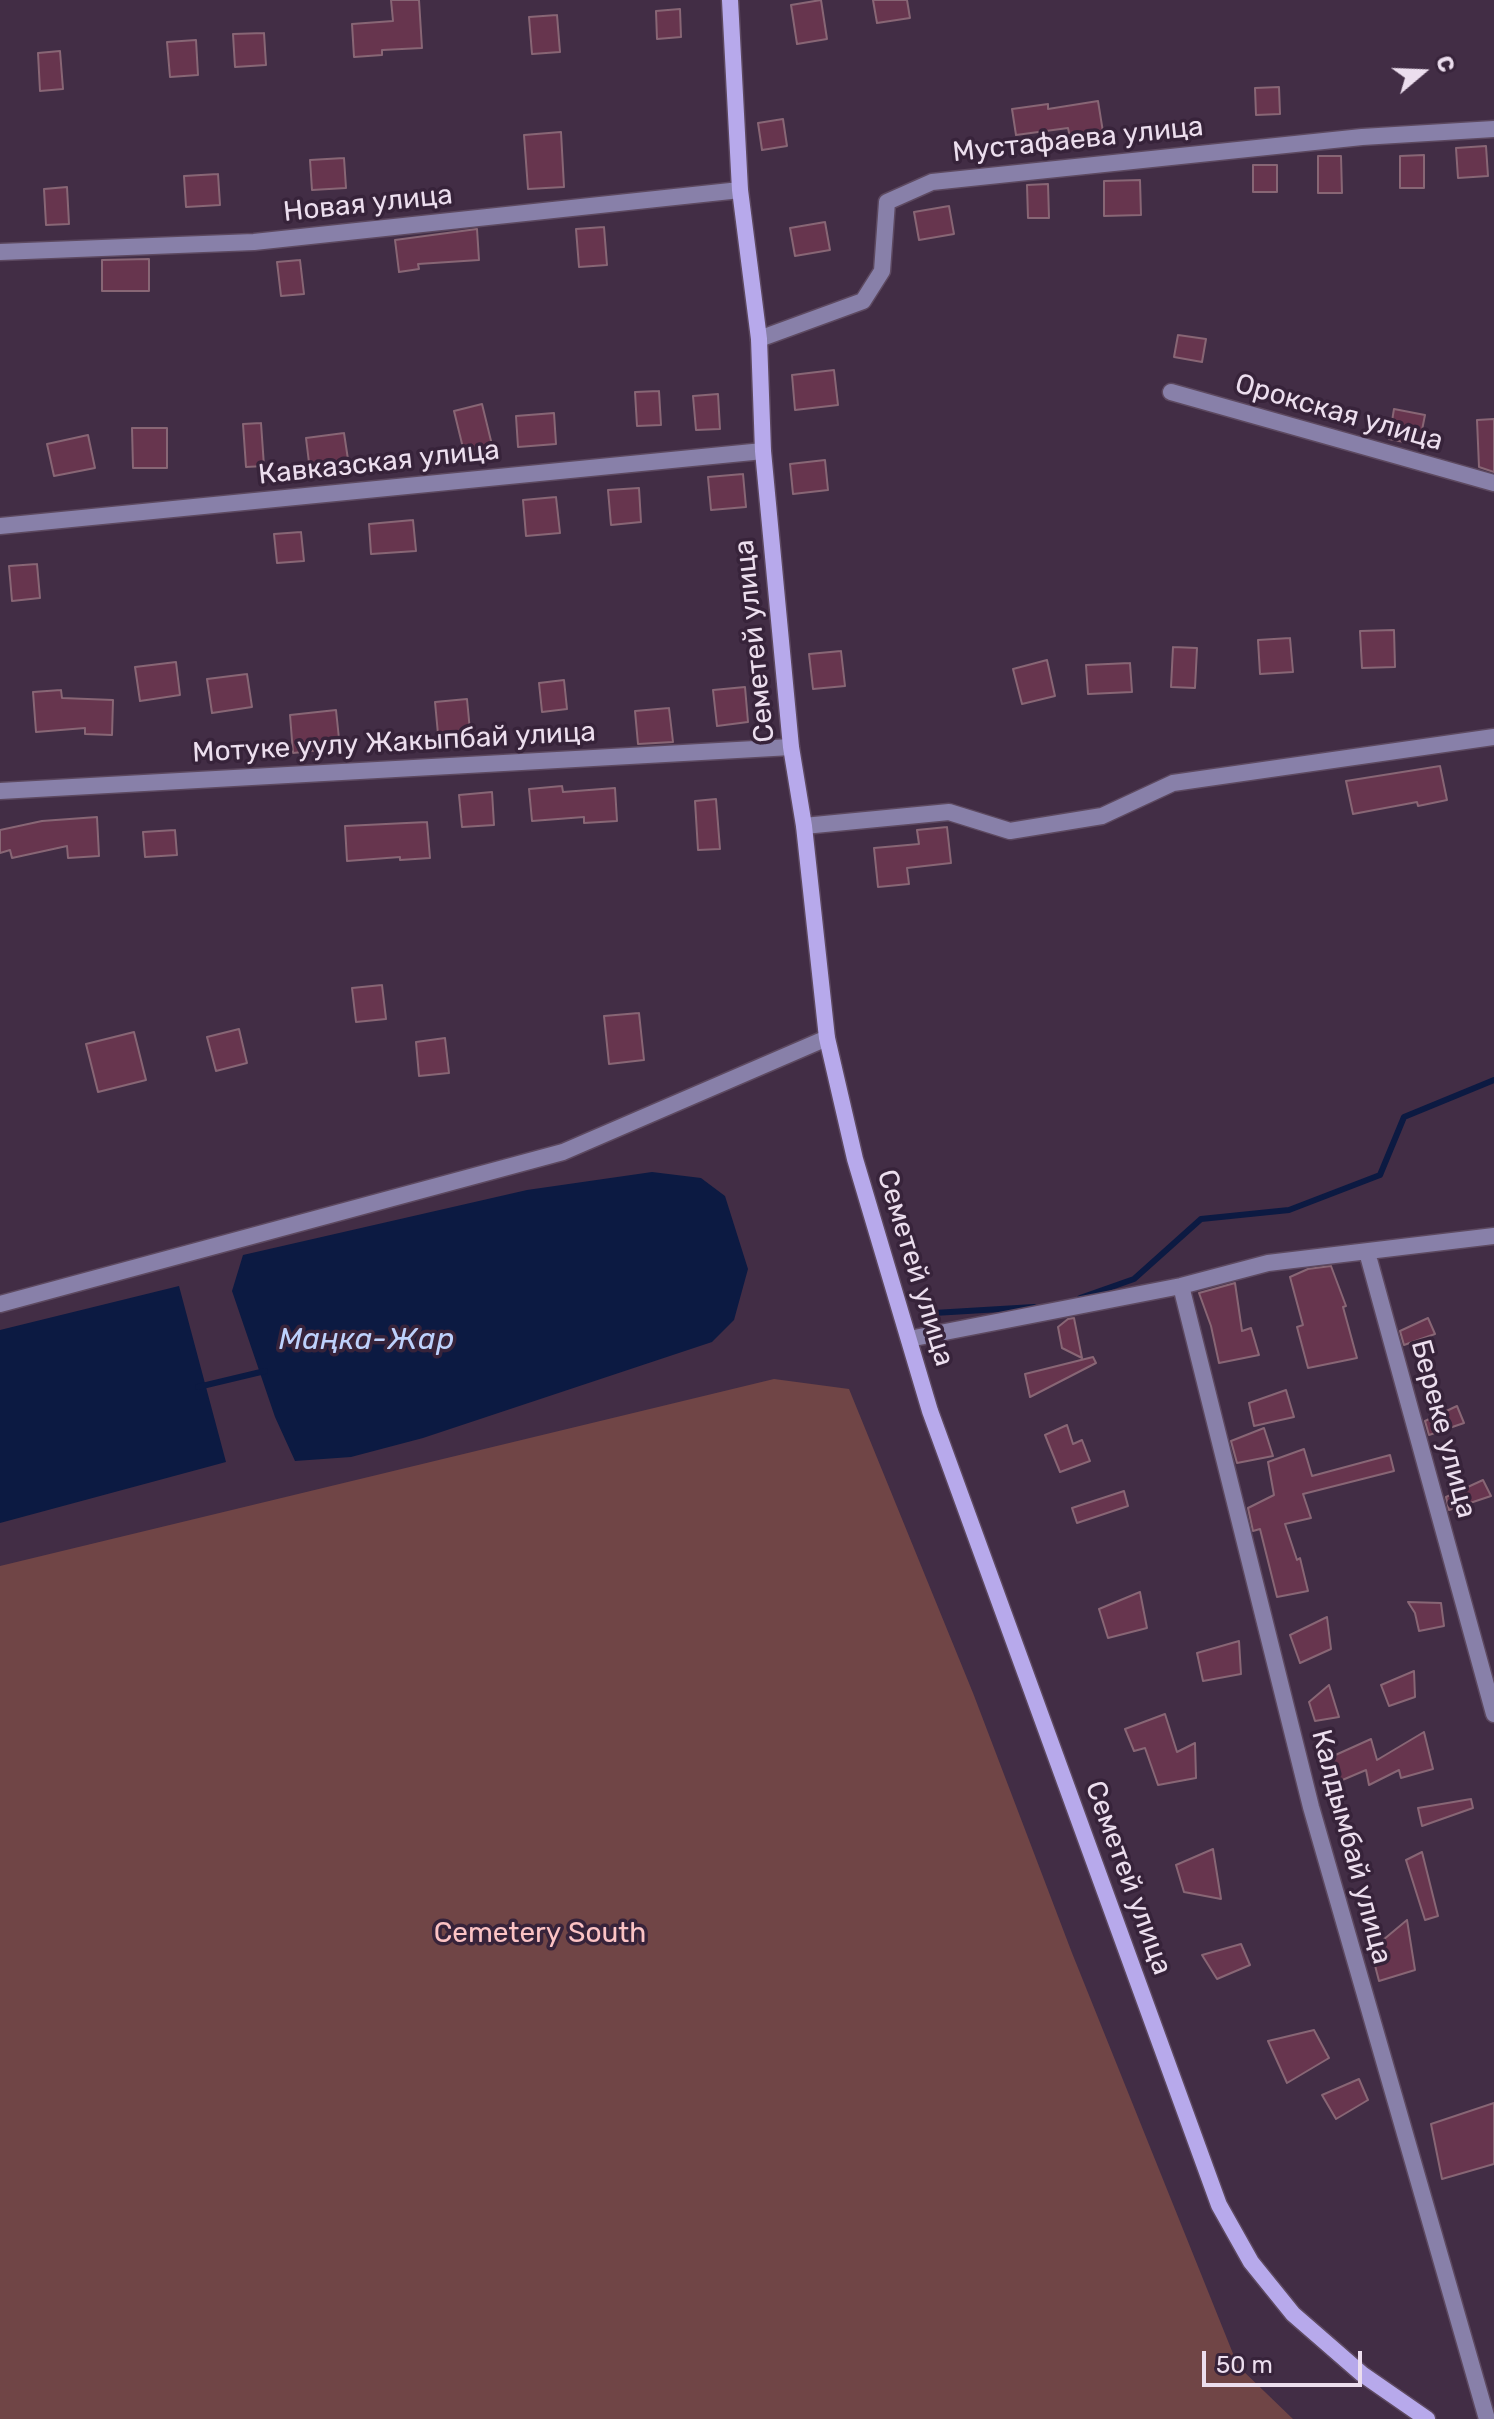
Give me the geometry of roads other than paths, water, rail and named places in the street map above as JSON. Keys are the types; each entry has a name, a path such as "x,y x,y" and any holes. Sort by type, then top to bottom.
{"street":[{"name":"Семетей улица","path":"730,0 740,190 759,339 763,451 791,747 804,826 827,1038 855,1159 930,1411 1219,2205 1251,2262 1293,2314 1362,2374 1427,2419"},
{"name":"Мустафаева улица","path":"759,339 863,301 882,271 887,202 932,182 1362,137 1494,129"},
{"name":"Новая улица","path":"0,252 254,242 740,190"},
{"name":"Орокская улица","path":"1171,392 1494,483"},
{"name":"Кавказская улица","path":"0,526 763,451"},
{"path":"804,826 949,812 1010,831 1102,816 1173,783 1494,737"},
{"name":"Мотуке уулу Жакыпбай улица","path":"0,791 791,747"},
{"path":"0,1304 563,1152 827,1038"},
{"path":"909,1339 1181,1286 1268,1263 1494,1236"},
{"name":"Береке улица","path":"1367,1252 1494,1714"},
{"name":"Калдымбай улица","path":"1181,1286 1311,1807 1487,2419"}],"water":[{"name":"Маңка-Жар","path":"652,1172 701,1178 725,1196 748,1269 734,1320 712,1342 423,1438 351,1457 295,1461 275,1417 232,1291 243,1255 527,1190"},
{"name":"Маңка-Жар","path":"179,1286 226,1462 0,1523 0,1330"}],"waterway":[{"path":"1080,1298 1134,1279 1201,1219 1289,1210 1380,1175 1404,1117 1494,1080"},
{"path":"934,1313 1034,1307"},
{"path":"198,1387 265,1371"}],"park label":[{"name":"Cemetery South","path":"540,1934"}]}
